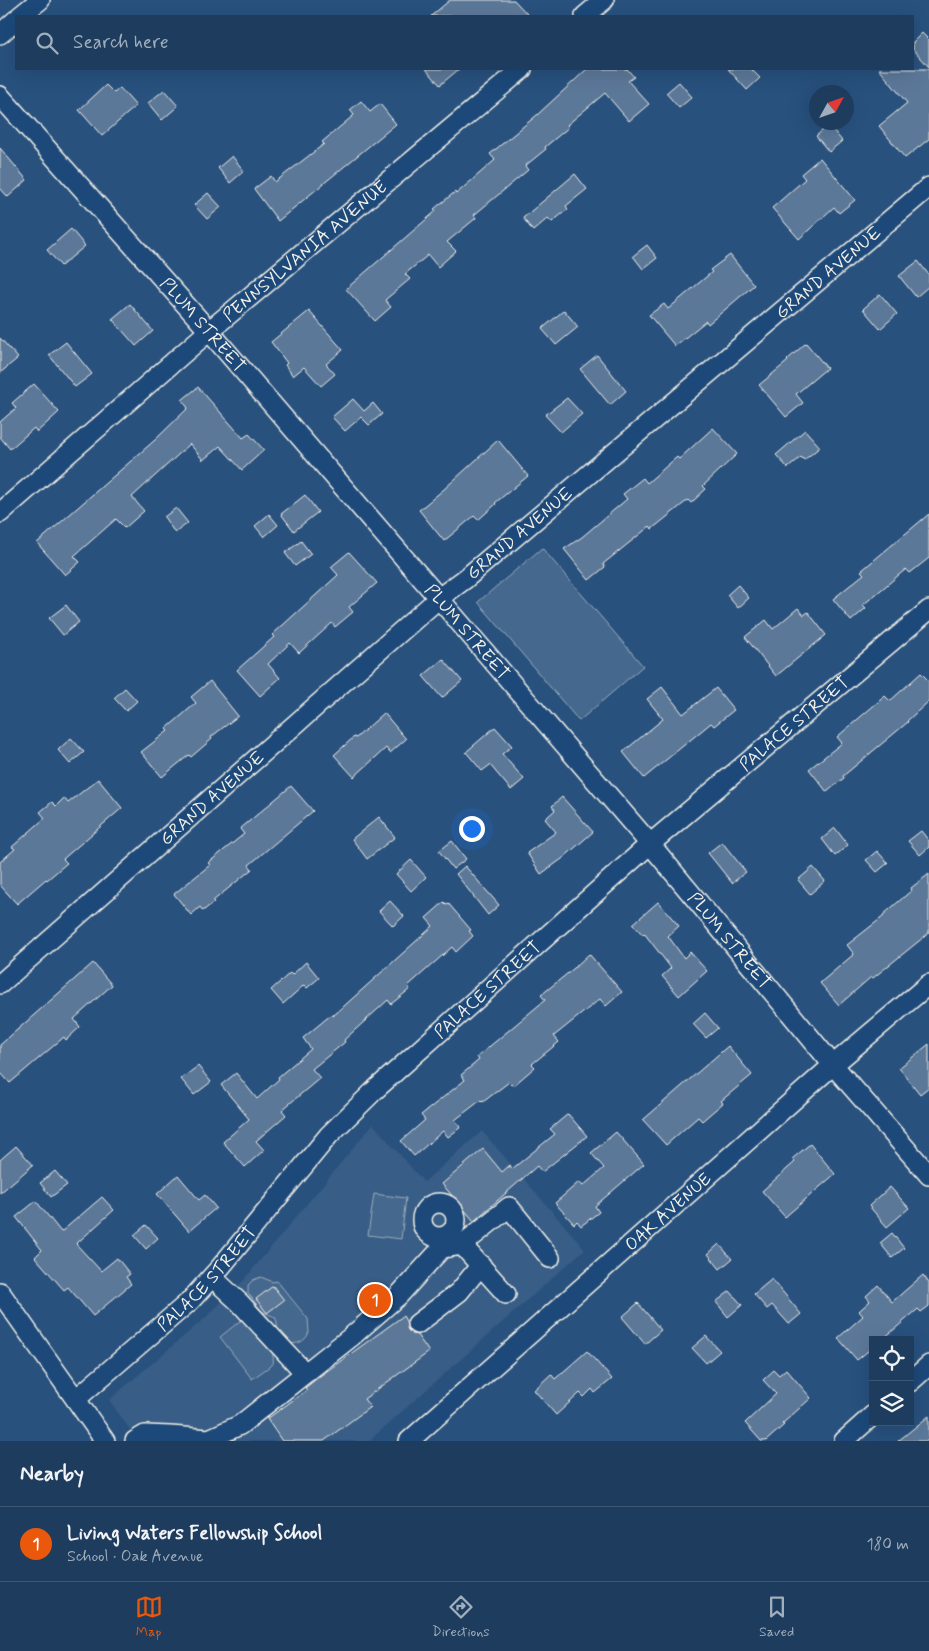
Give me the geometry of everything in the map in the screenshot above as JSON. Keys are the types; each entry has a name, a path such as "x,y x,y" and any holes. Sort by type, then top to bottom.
{"street":[{"path":"21,15 40,0"},
{"path":"586,15 604,0"},
{"path":"0,34 15,21"},
{"name":"PENNSYLVANIA AVENUE","path":"0,513 209,330 521,70"},
{"name":"PLUM STREET","path":"0,96 209,330 650,844 833,1065 929,1175"},
{"name":"GRAND AVENUE","path":"0,984 439,598 473,573 929,187"},
{"name":"PALACE STREET","path":"76,1400 190,1301 329,1135 376,1088 650,844 929,610"},
{"name":"OAK AVENUE","path":"409,1441 833,1065 929,984"},
{"path":"462,1245 509,1208 550,1258"},
{"path":"135,1441 145,1435 209,1439 240,1425 351,1337 398,1295 442,1243 462,1245 506,1294"},
{"path":"417,1324 459,1292 481,1265"},
{"path":"212,1277 240,1303 305,1374"},
{"path":"0,1292 105,1441"},
{"path":"911,1381 929,1365"},
{"path":"844,1441 869,1419"}],"shaded area":[{"path":"542,548 643,666 579,721 478,602"},
{"path":"373,1124 424,1182 482,1131 585,1249 369,1441 138,1441 109,1400 204,1319 243,1281"},
{"path":"374,1194 406,1198 401,1239 368,1235"},
{"path":"261,1277 273,1282 277,1281 308,1319 309,1332 301,1342 289,1343 277,1330 275,1317 262,1311 248,1294 248,1285 253,1280"},
{"path":"249,1319 266,1340 272,1351 273,1358 273,1364 252,1379 220,1337 240,1321"}],"building":[{"path":"450,0 514,0 528,15 432,15"},
{"path":"922,33 929,40 929,67 914,50 914,41"},
{"path":"929,69 929,139 905,158 879,126 907,103 880,70"},
{"path":"427,70 458,70 440,85"},
{"path":"586,70 628,70 634,77 628,81 649,104 629,121 605,93 567,125 569,127 525,166 528,170 474,215 476,218 447,242 456,251 438,267 428,255 405,274 410,279 385,300 391,307 375,321 346,289 436,211 434,209 455,192 456,194 495,160 490,154 537,115"},
{"path":"729,70 752,70 760,78 747,90"},
{"path":"679,82 692,97 679,108 666,93"},
{"path":"106,85 114,93 120,88 136,106 102,136 79,110"},
{"path":"164,90 178,106 162,120 148,103"},
{"path":"361,101 370,112 380,104 396,124 278,221 254,189 271,176 275,182 324,144 322,142 354,115 350,110"},
{"path":"823,130 833,130 842,141 829,152 816,136"},
{"path":"0,148 27,180 8,197 0,188"},
{"path":"232,156 244,171 230,183 218,168"},
{"path":"820,158 855,200 839,213 834,207 799,239 772,208 805,179 801,174"},
{"path":"575,174 587,189 566,206 568,209 552,222 548,218 533,231 523,218"},
{"path":"208,193 221,207 207,219 194,205"},
{"path":"71,229 85,246 61,266 47,250"},
{"path":"647,245 657,258 643,269 633,256"},
{"path":"730,255 754,285 708,324 706,321 675,346 649,315 664,304 668,309 712,272 710,270"},
{"path":"918,261 929,275 929,286 916,297 899,276"},
{"path":"880,294 897,314 880,329 863,309"},
{"path":"130,304 153,331 136,346 112,319"},
{"path":"564,310 578,327 556,345 542,329"},
{"path":"309,311 343,350 326,364 335,374 321,386 304,367 293,376 285,365 287,363 271,342"},
{"path":"0,338 18,358 0,373"},
{"path":"66,342 92,374 75,387 49,355"},
{"path":"806,343 827,368 796,394 803,403 786,417 759,385"},
{"path":"597,355 626,391 610,405 580,369"},
{"path":"34,384 59,412 37,432 34,428 10,449 0,437 0,422 16,408 12,403"},
{"path":"198,387 243,438 249,434 264,450 242,470 220,446 203,460 190,444 132,497 144,511 125,528 116,519 74,556 80,562 65,575 37,543 155,440 188,408 182,400"},
{"path":"567,398 582,414 561,432 545,415"},
{"path":"353,399 364,411 373,403 382,414 369,425 361,417 345,431 332,417"},
{"path":"713,428 737,454 703,486 706,489 691,503 688,500 652,529 650,526 603,564 605,567 589,580 564,549 582,537 627,499 623,494 643,478 647,483 677,457 679,459"},
{"path":"805,430 820,447 804,460 801,457 788,468 776,455"},
{"path":"498,440 528,476 495,503 478,520 474,516 444,541 419,510"},
{"path":"305,495 318,512 294,531 281,514"},
{"path":"176,508 188,523 175,533 164,517"},
{"path":"269,514 278,525 264,537 255,526"},
{"path":"929,514 929,558 910,573 906,569 863,605 866,608 851,621 833,599 864,574 861,571"},
{"path":"301,541 311,554 295,566 285,553"},
{"path":"349,552 377,583 349,607 353,612 335,627 332,623 299,653 290,643 268,664 280,678 260,696 237,670 274,637 272,635 338,575 331,567"},
{"path":"738,585 749,598 738,608 727,595"},
{"path":"66,605 79,622 63,635 49,618"},
{"path":"798,608 804,615 808,612 826,635 776,676 745,637 766,620 773,629"},
{"path":"443,659 462,681 442,698 423,676"},
{"path":"921,673 929,681 929,701 908,722 843,776 844,778 827,792 809,769 842,743 837,737 885,696 890,701"},
{"path":"210,681 238,716 211,737 212,739 191,757 189,755 162,777 141,752 168,731 166,729 196,703 191,697"},
{"path":"662,687 683,714 716,688 734,710 714,726 711,723 644,778 623,752 663,719 647,699"},
{"path":"125,688 137,701 126,711 114,698"},
{"path":"384,713 406,739 390,753 386,748 354,777 334,755"},
{"path":"495,727 512,746 502,754 524,779 511,790 490,765 482,771 466,752"},
{"path":"71,738 84,752 70,764 58,750"},
{"path":"98,779 122,808 63,859 67,863 17,904 0,885 0,862 15,849 12,847 45,818 40,812 52,802 56,806 64,798 68,803"},
{"path":"291,786 313,811 249,865 252,869 214,902 203,911 200,907 191,915 174,894 244,834 240,829"},
{"path":"562,797 593,832 562,859 541,874 527,853 556,832 545,819 555,810 552,806"},
{"path":"379,817 395,837 367,859 352,839"},
{"path":"835,828 848,845 835,856 822,839"},
{"path":"921,831 929,841 929,847 920,855 908,841"},
{"path":"452,841 466,859 453,869 439,851"},
{"path":"722,842 746,872 732,883 708,853"},
{"path":"877,851 888,863 877,872 866,860"},
{"path":"411,860 426,877 411,891 396,874"},
{"path":"465,866 499,905 488,915 456,874"},
{"path":"813,867 825,881 810,894 798,880"},
{"path":"929,874 929,933 873,978 871,977 839,1005 820,983 854,954 847,945 884,916 912,890 911,888"},
{"path":"390,901 404,916 393,926 379,911"},
{"path":"444,902 448,903 471,930 469,931 473,936 456,952 452,947 408,986 410,989 391,1004 388,1000 344,1040 345,1042 312,1069 320,1078 282,1110 286,1115 256,1141 264,1150 245,1167 223,1142 249,1119 221,1085 236,1073 257,1099 279,1079 278,1077 311,1049 303,1038 332,1014 333,1016 433,926 426,918"},
{"path":"658,902 679,926 668,936 684,958 690,952 707,971 679,996 662,976 671,968 644,933 643,935 633,924"},
{"path":"589,954 622,992 606,1006 600,999 554,1036 559,1042 532,1064 535,1067 513,1086 509,1082 483,1102 481,1100 455,1120 461,1127 448,1137 443,1131 414,1156 401,1141 425,1120 421,1115 465,1080 461,1075 479,1060 477,1057 545,1000 541,995"},
{"path":"306,962 319,978 307,988 304,985 283,1004 271,990"},
{"path":"93,963 112,985 74,1019 80,1027 66,1040 64,1037 10,1083 0,1072 0,1045"},
{"path":"705,1013 718,1028 706,1038 693,1024"},
{"path":"929,1044 929,1087 920,1094 899,1068"},
{"path":"728,1046 752,1075 721,1101 723,1103 702,1121 698,1117 666,1145 643,1120"},
{"path":"198,1066 211,1082 194,1095 181,1079"},
{"path":"568,1114 587,1136 542,1172 537,1166 474,1221 442,1184 483,1149 502,1172 510,1165 512,1169 555,1134 550,1129"},
{"path":"616,1132 644,1164 595,1206 599,1212 581,1226 577,1221 574,1224 555,1203 579,1182 583,1186 604,1168 591,1153"},
{"path":"810,1144 835,1174 785,1217 762,1191 795,1162 792,1159"},
{"path":"16,1146 33,1165 0,1193 0,1160"},
{"path":"55,1171 67,1185 51,1197 40,1183"},
{"path":"178,1175 199,1200 205,1195 216,1208 189,1231 157,1194"},
{"path":"890,1187 909,1208 887,1227 869,1206"},
{"path":"102,1197 114,1210 76,1244 101,1271 117,1258 130,1274 126,1277 131,1284 93,1316 68,1287 64,1290 35,1257 42,1250 16,1217 36,1201 61,1232"},
{"path":"146,1225 158,1238 146,1249 134,1235"},
{"path":"892,1233 904,1248 892,1258 880,1243"},
{"path":"719,1244 732,1259 720,1269 708,1254"},
{"path":"923,1275 929,1283 929,1306 921,1312 918,1309 886,1336 869,1336 869,1350 857,1360 838,1338 863,1316 859,1311 870,1301 866,1296 878,1285 892,1302"},
{"path":"772,1279 801,1314 789,1324 772,1305 767,1309 754,1294"},
{"path":"273,1286 284,1300 267,1313 256,1299"},
{"path":"730,1291 742,1305 728,1317 716,1302"},
{"path":"638,1303 661,1330 645,1344 622,1317"},
{"path":"403,1316 408,1330 412,1334 417,1335 429,1352 364,1399 370,1407 324,1441 282,1441 267,1419 307,1390 305,1388 320,1376"},
{"path":"706,1336 720,1351 706,1363 692,1348"},
{"path":"587,1351 612,1379 595,1393 592,1389 584,1397 580,1393 556,1415 534,1390 551,1374 555,1379"},
{"path":"786,1369 811,1398 766,1441 761,1441 745,1423 776,1394 763,1380 774,1370 779,1375"},
{"path":"929,1416 929,1441 898,1441"}],"place":[{"name":"Living Waters Fellowship School","path":"375,1300"}]}
